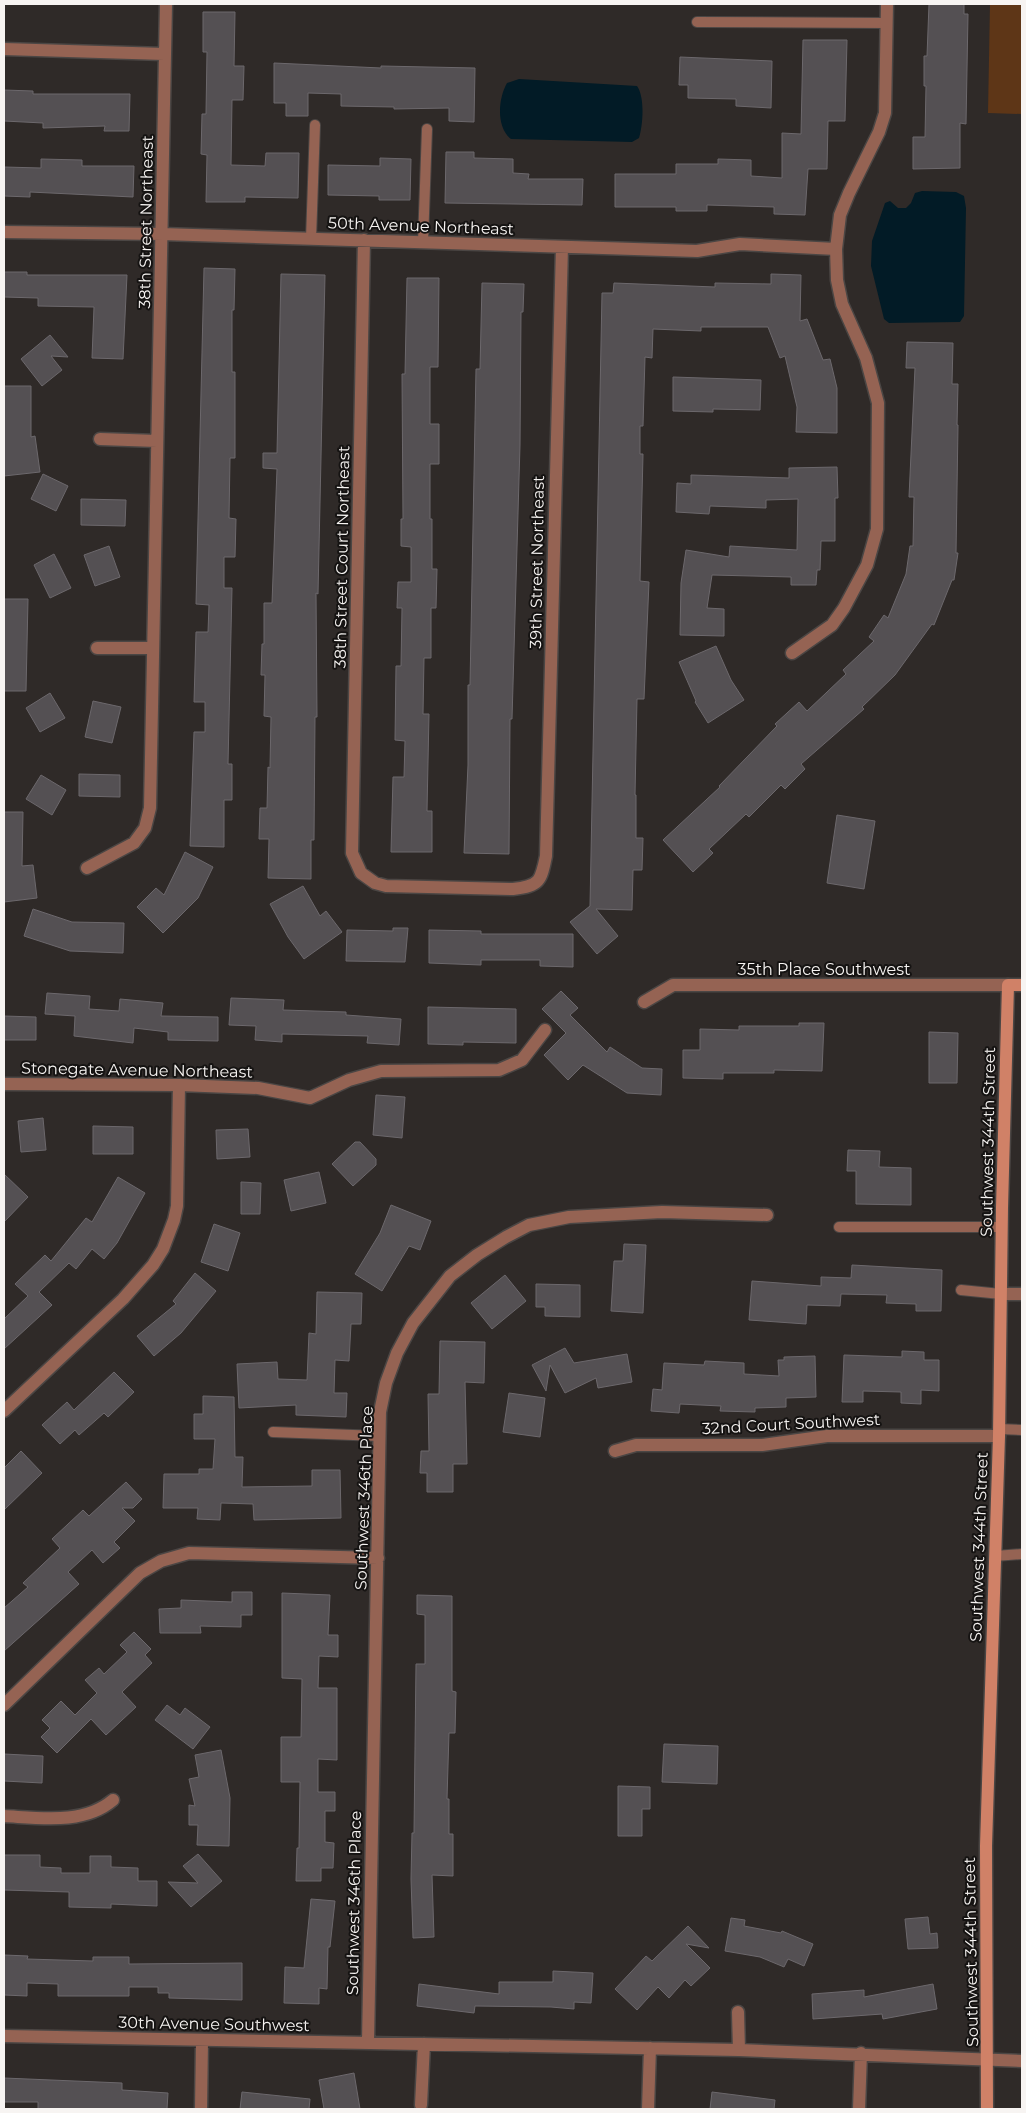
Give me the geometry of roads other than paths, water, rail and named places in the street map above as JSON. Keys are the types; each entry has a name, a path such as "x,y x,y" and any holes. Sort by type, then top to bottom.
{"street":[{"name":"38th Street Northeast","path":"87,868 134,843 146,828 150,808 166,4"},
{"path":"792,653 832,625 844,608 867,565 877,529 878,403 866,358 842,304 837,280 836,249 840,216 848,193 879,132 885,113 887,4"},
{"path":"4,50 164,54"},
{"name":"50th Avenue Northeast","path":"4,232 162,234 697,251 740,244 836,249"},
{"name":"38th Street Court Northeast","path":"364,240 352,853 361,873 375,883 402,887 513,889 530,887 542,877"},
{"name":"39th Street Northeast","path":"542,877 546,856 562,247"},
{"path":"100,439 157,441"},
{"path":"97,648 152,648"},
{"name":"35th Place Southwest","path":"644,1002 673,985 1008,985"},
{"path":"1008,985 1022,985"},
{"name":"Southwest 344th Street","path":"987,2109 986,1846 999,1432 1008,985"},
{"name":"Stonegate Avenue Northeast","path":"4,1084 179,1085 258,1088 310,1098 349,1080 381,1071 499,1070 522,1060 546,1030"},
{"path":"4,1411 122,1299 152,1265 163,1249 177,1206 179,1085"},
{"name":"Southwest 346th Place","path":"368,2042 380,1412 386,1383 397,1353 413,1323 450,1276 477,1255 529,1225 569,1217 662,1212 767,1215"},
{"path":"1001,1294 1022,1294"},
{"name":"32nd Court Southwest","path":"615,1451 636,1445 762,1445 826,1436 999,1432"},
{"path":"4,1705 140,1573 161,1561 189,1553 378,1558"},
{"path":"4,1816 76,1818 105,1808 114,1800"},
{"path":"738,2012 739,2050"},
{"name":"30th Avenue Southwest","path":"4,2036 739,2050 861,2053 1022,2061"},
{"path":"201,2109 202,2041"},
{"path":"421,2105 424,2044"},
{"path":"648,2109 650,2048"},
{"path":"859,2109 861,2053"}],"lane":[{"path":"697,22 887,23"},
{"path":"311,239 315,125"},
{"path":"422,242 427,129"},
{"path":"839,1227 1002,1227"},
{"path":"961,1290 1001,1294"},
{"path":"999,1432 1022,1430"},
{"path":"273,1432 380,1436"},
{"path":"995,1556 1022,1554"}],"water":[{"path":"519,79 637,86 640,91 642,111 642,126 639,138 632,142 511,139 503,127 500,105 507,83"},
{"path":"922,191 956,192 964,196 966,208 964,316 960,322 889,323 884,319 871,266 872,241 885,203 890,201 898,208 906,208 911,203 915,193"}]}
